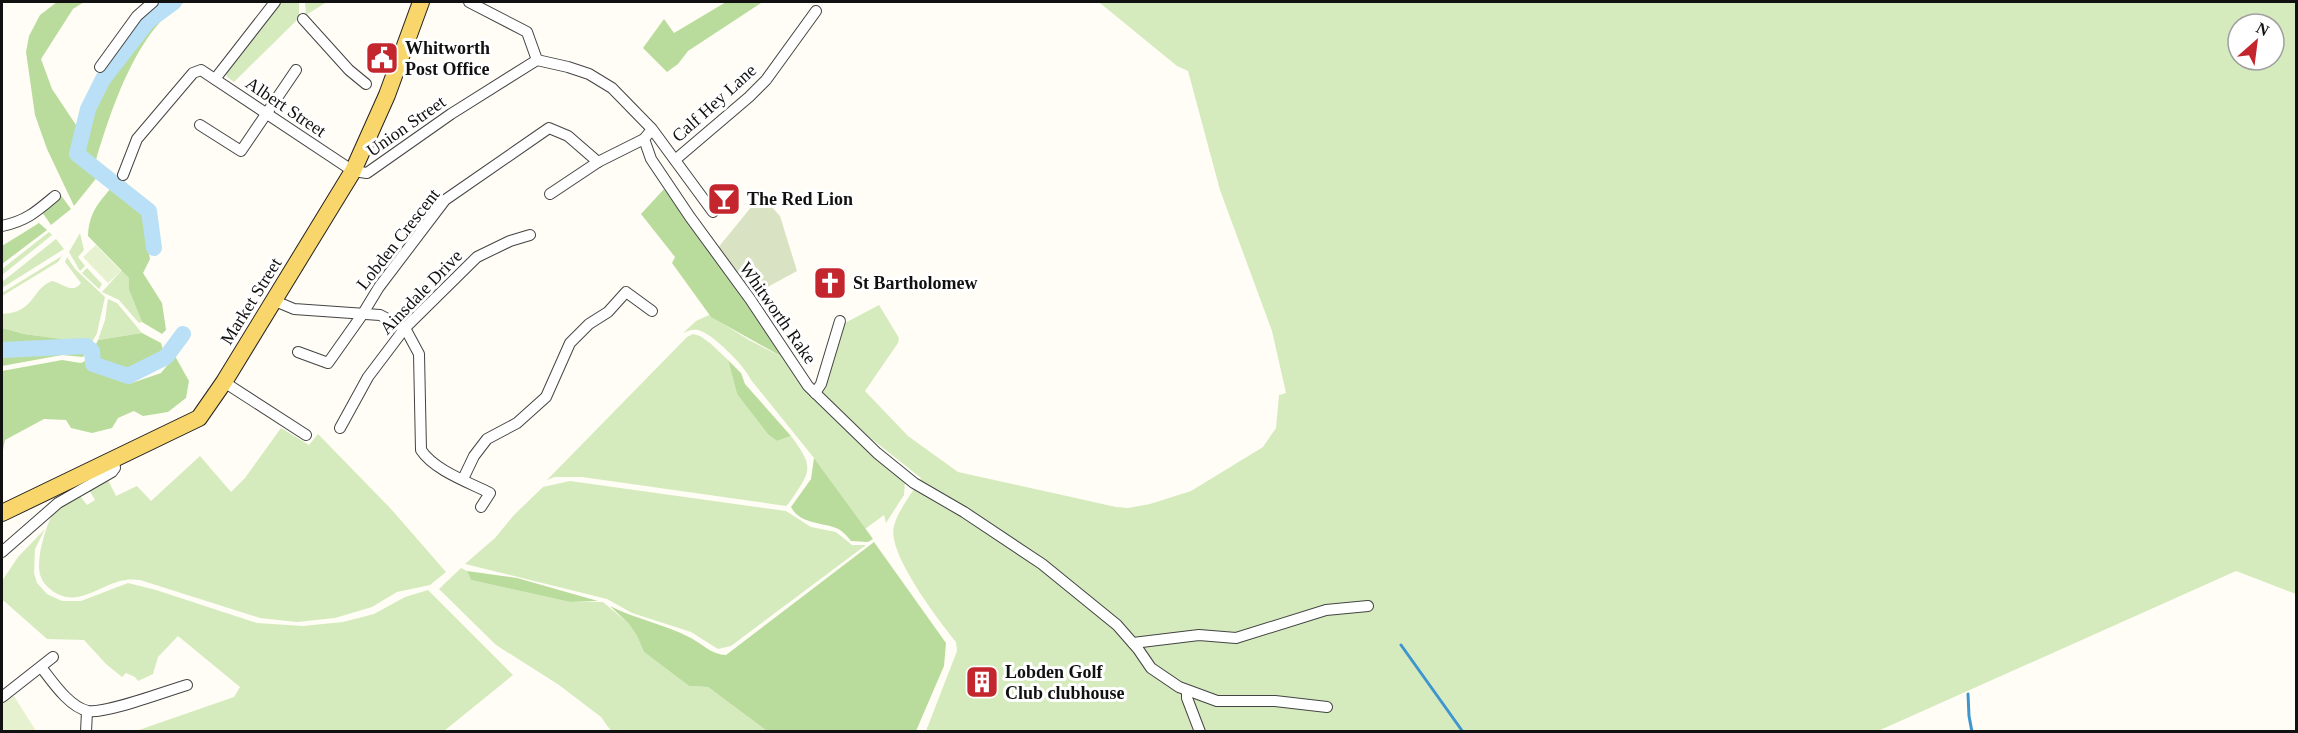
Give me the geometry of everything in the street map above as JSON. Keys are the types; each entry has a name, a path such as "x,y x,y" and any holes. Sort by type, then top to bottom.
{"main road":[{"name":"Market Street","path":"2,513 199,418 224,382 353,171 387,95 421,2"}],"street":[{"path":"100,66 136,16 153,2"},
{"path":"215,79 274,2"},
{"path":"469,2 527,32 537,60 568,67 600,80 612,88 652,129 713,212"},
{"name":"Calf Hey Lane","path":"675,160 760,86 816,11"},
{"path":"303,19 349,70 366,84"},
{"name":"Union Street","path":"353,171 367,173 451,114 537,60"},
{"name":"Albert Street","path":"123,175 137,139 193,73 201,70 353,171"},
{"path":"200,125 241,151 296,70"},
{"name":"Lobden Crescent","path":"298,352 328,363 379,287 445,200 549,128 568,136 597,162"},
{"path":"550,194 597,162 644,139 652,129"},
{"name":"Whitworth Rake","path":"644,139 651,159 690,217 815,393 877,453 914,483 964,512 1042,564 1117,625 1150,668 1186,691 1216,701 1275,701 1327,707"},
{"path":"2,226 21,222 36,213 55,196"},
{"name":"Ainsdale Drive","path":"340,428 368,377 405,328 477,257 510,241 530,235"},
{"path":"463,479 474,456 487,439 517,423 546,397 570,343 589,324 608,312 626,291 652,311"},
{"path":"274,301 294,309 380,315 405,328 419,354 421,450 435,465 490,494 481,507"},
{"path":"815,393 821,384 840,321"},
{"path":"224,382 306,435"},
{"path":"2,552 58,503 112,472 115,468 114,460"},
{"path":"1133,644 1198,635 1236,638 1326,610 1368,606"},
{"path":"2,697 54,657"},
{"path":"41,667 61,694 87,711 106,709 187,685"},
{"path":"1186,691 1200,732"},
{"path":"86,732 87,711"}],"green space":[{"path":"57,2 84,2 73,9 41,59 52,89 78,128 72,154 98,176 74,206 47,149 35,115 26,52 29,36 40,15"},
{"path":"178,2 185,2 168,14 153,30 128,72 96,160 107,169 104,171 80,151 91,111 105,81 149,23"},
{"path":"281,2 299,2 299,18 234,82 227,77 226,72"},
{"path":"305,2 327,2 306,15"},
{"path":"726,2 761,3 688,51 678,64 667,72 643,48 664,19 674,33"},
{"path":"2296,2 2296,594 2236,571 1878,731 926,731 957,651 956,642 916,586 898,552 894,538 894,526 899,514 921,478 844,417 822,393 843,324 879,305 899,338 898,343 865,391 908,436 958,472 1128,508 1150,504 1191,491 1263,447 1276,428 1279,395 1286,393 1272,331 1220,190 1188,71 1177,66 1100,3"},
{"path":"113,186 141,210 150,259 143,273 162,303 166,330 162,334 142,322 129,290 129,278 88,236 90,221 95,209"},
{"path":"664,189 786,359 711,317 672,263 675,257 641,214"},
{"path":"60,194 71,209 51,225 42,212"},
{"path":"761,195 780,216 797,271 751,296 717,249"},
{"path":"39,223 47,230 2,264 2,246"},
{"path":"49,232 52,235 2,275 2,269"},
{"path":"80,233 84,250 78,257 85,266 80,271 69,252"},
{"path":"56,239 64,249 2,288 2,282"},
{"path":"96,245 121,271 108,283 83,257"},
{"path":"62,256 58,262 2,296 2,293"},
{"path":"67,257 75,269 105,297 97,333 91,344 24,334 2,328 2,314 21,310 40,289 52,281 71,288 81,283 65,262"},
{"path":"87,268 102,284 99,289 82,273"},
{"path":"122,270 129,278 129,290 142,322 139,323 119,300 102,292"},
{"path":"108,299 117,303 142,333 98,340 105,320"},
{"path":"709,315 749,340 786,359 905,481 904,495 886,523 884,515 865,529 814,458 735,359 704,332 690,330 683,333 696,321"},
{"path":"2,328 24,334 85,342 2,347"},
{"path":"142,333 161,343 164,353 129,369 96,362 95,346 98,340"},
{"path":"693,334 710,343 728,360 737,394 777,441 791,436 804,455 807,463 806,476 786,506 582,477 555,477 547,480 687,337"},
{"path":"67,348 88,350 83,357 62,355 2,366 2,353"},
{"path":"175,356 189,381 186,398 168,412 143,416 134,411 118,418 112,428 92,433 71,428 66,420 44,419 5,440 2,455 2,371 62,360 81,363 87,360 92,366 129,384 161,373"},
{"path":"728,360 741,373 745,384 791,436 777,441 768,434 737,394"},
{"path":"281,428 309,445 318,434 391,509 446,572 430,585 397,592 372,607 335,618 297,622 260,618 140,580 116,582 78,597 59,595 43,581 39,564 43,539 51,517 62,507 80,496 87,505 95,500 89,490 108,480 116,496 137,486 151,501 200,456 231,492 245,478"},
{"path":"814,458 873,539 868,542 851,541 838,529 805,520 795,513 791,507 811,479"},
{"path":"570,481 786,511 811,527 836,532 852,545 866,545 731,646 718,649 691,632 632,613 607,599 465,564 495,538 514,515 543,487"},
{"path":"45,529 35,549 34,573 37,583 47,594 62,601 81,601 128,583 257,623 303,626 343,622 374,614 405,597 428,590 513,675 444,731 136,731 234,697 240,687 178,636 158,657 153,674 138,681 126,673 122,677 106,664 84,640 47,639 2,601 2,581 18,557"},
{"path":"874,542 946,643 944,666 916,731 767,731 708,687 689,686 644,652 629,624 610,606 679,632 711,651 726,655"},
{"path":"461,568 467,571 471,580 570,602 603,602 629,624 644,652 689,686 708,687 767,731 611,731 601,717 559,685 496,645 439,589"},
{"path":"467,571 517,578 598,601 570,602 471,580"},
{"path":"14,696 36,731 2,731 2,703"}],"waterway":[{"path":"154,248 149,211 77,154 88,109 103,79 148,21 174,2"},
{"path":"2,350 86,346 92,351 93,364 128,376 166,357 183,334"},
{"path":"1401,645 1463,732"},
{"path":"1968,694 1972,732"}],"place":[{"name":"Whitworth Post Office","path":"382,58"},
{"name":"The Red Lion","path":"724,199"},
{"name":"St Bartholomew","path":"830,283"},
{"name":"Lobden Golf Club clubhouse","path":"982,682"}]}
